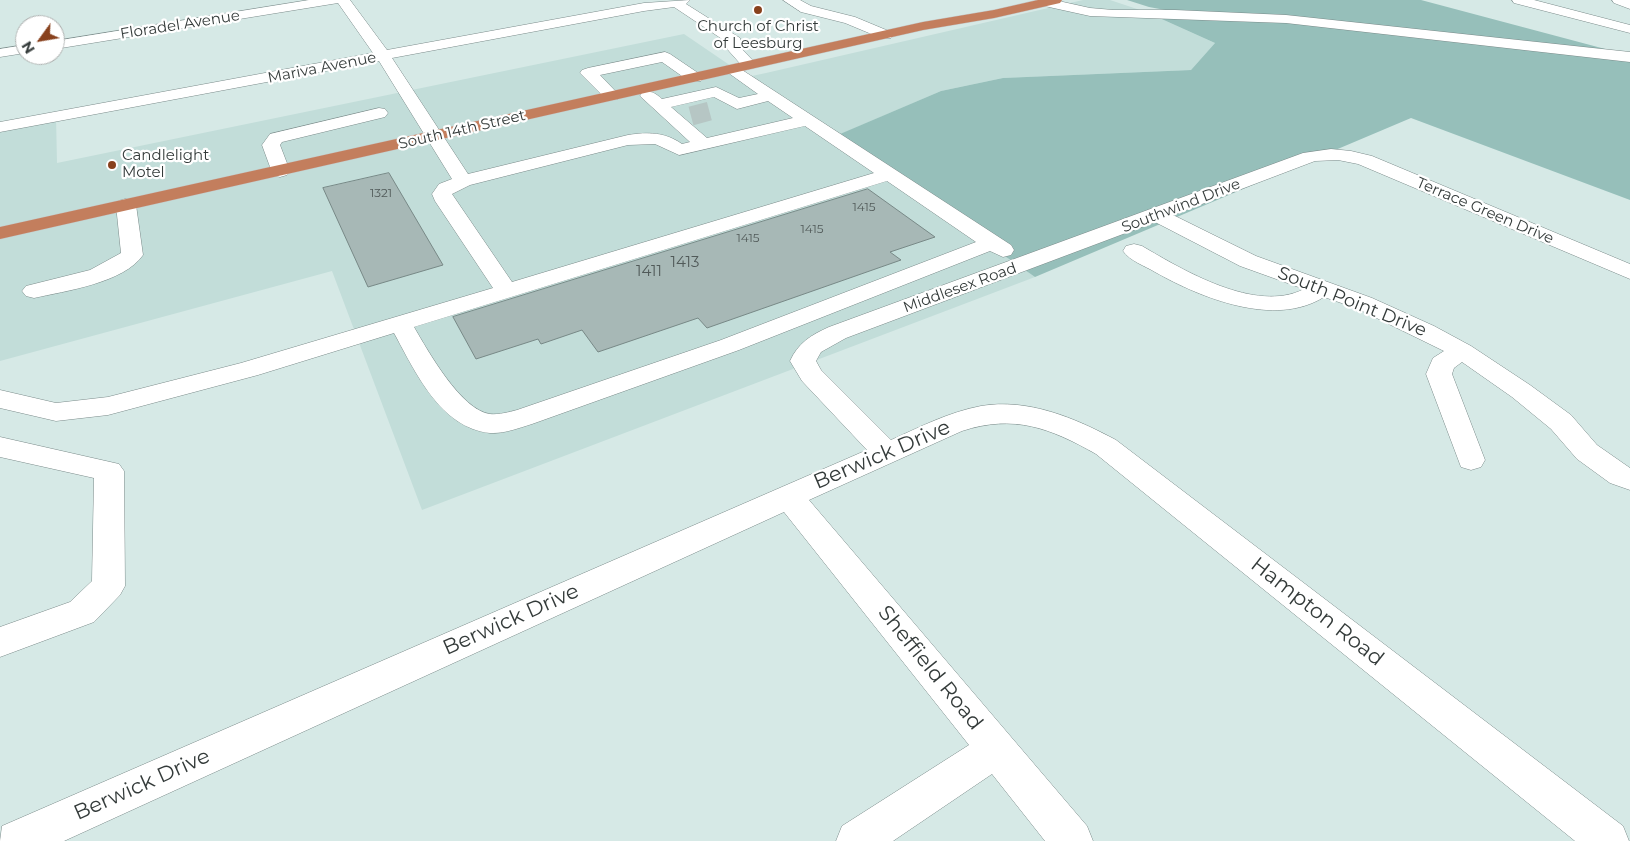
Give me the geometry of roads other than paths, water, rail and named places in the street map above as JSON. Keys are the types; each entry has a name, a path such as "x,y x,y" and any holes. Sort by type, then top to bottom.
{"highway":[{"name":"South 14th Street","path":"0,233 886,35 1014,0"},
{"name":"South 14th Street","path":"923,26 1050,1"}],"street":[{"name":"Floradel Avenue","path":"65,43 334,0"},
{"path":"343,0 383,56 433,137 463,181"},
{"path":"790,0 806,9 850,20 886,35"},
{"path":"1118,0 1145,9 1175,14"},
{"path":"1519,0 1630,29"},
{"path":"1619,0 1630,5"},
{"name":"Mariva Avenue","path":"0,127 680,1"},
{"name":"Middlesex Road","path":"680,1 734,42 740,67 770,96 887,175 1025,264"},
{"path":"1050,1 1090,12 1286,19 1630,57"},
{"path":"0,53 15,51"},
{"path":"612,96 588,73 665,57 695,78"},
{"path":"641,90 675,113 704,144"},
{"path":"675,113 716,92 722,103 770,96"},
{"path":"280,171 272,145 276,138 386,114 420,116"},
{"path":"507,291 445,201 442,194 446,188 463,181 628,140 650,137 662,139 679,150 806,120"},
{"name":"Southwind Drive","path":"1025,264 1310,156 1339,154"},
{"name":"Terrace Green Drive","path":"1339,154 1365,160 1630,272"},
{"path":"0,399 56,412 108,406 249,369 887,175"},
{"path":"34,291 97,275 120,266 132,255 126,205"},
{"name":"South Point Drive","path":"1157,215 1248,261 1387,313 1462,351 1521,391 1560,422 1587,452 1620,476 1630,479"},
{"path":"400,322 432,376 458,409 470,417 487,423 504,422 522,418 730,345 992,243"},
{"path":"1134,251 1188,281 1240,300 1265,302 1303,299 1311,297 1321,288"},
{"name":"Middlesex Road","path":"886,452 811,375 803,361 805,353 810,348 830,337 1025,264"},
{"path":"1462,351 1442,364 1439,374 1471,460"},
{"name":"Berwick Drive","path":"17,841 886,452 952,424 981,416 1011,414"},
{"name":"Hampton Road","path":"1011,414 1045,418 1074,429 1106,447 1608,841"},
{"path":"0,447 109,471 108,586 82,612 0,642"},
{"name":"Sheffield Road","path":"788,496 1072,841"},
{"path":"857,841 996,749"}],"tunnel":[{"path":"691,116 717,109"}],"place":[{"name":"Church of Christ of Leesburg","path":"758,10"},
{"name":"Candlelight Motel","path":"112,165"}]}
